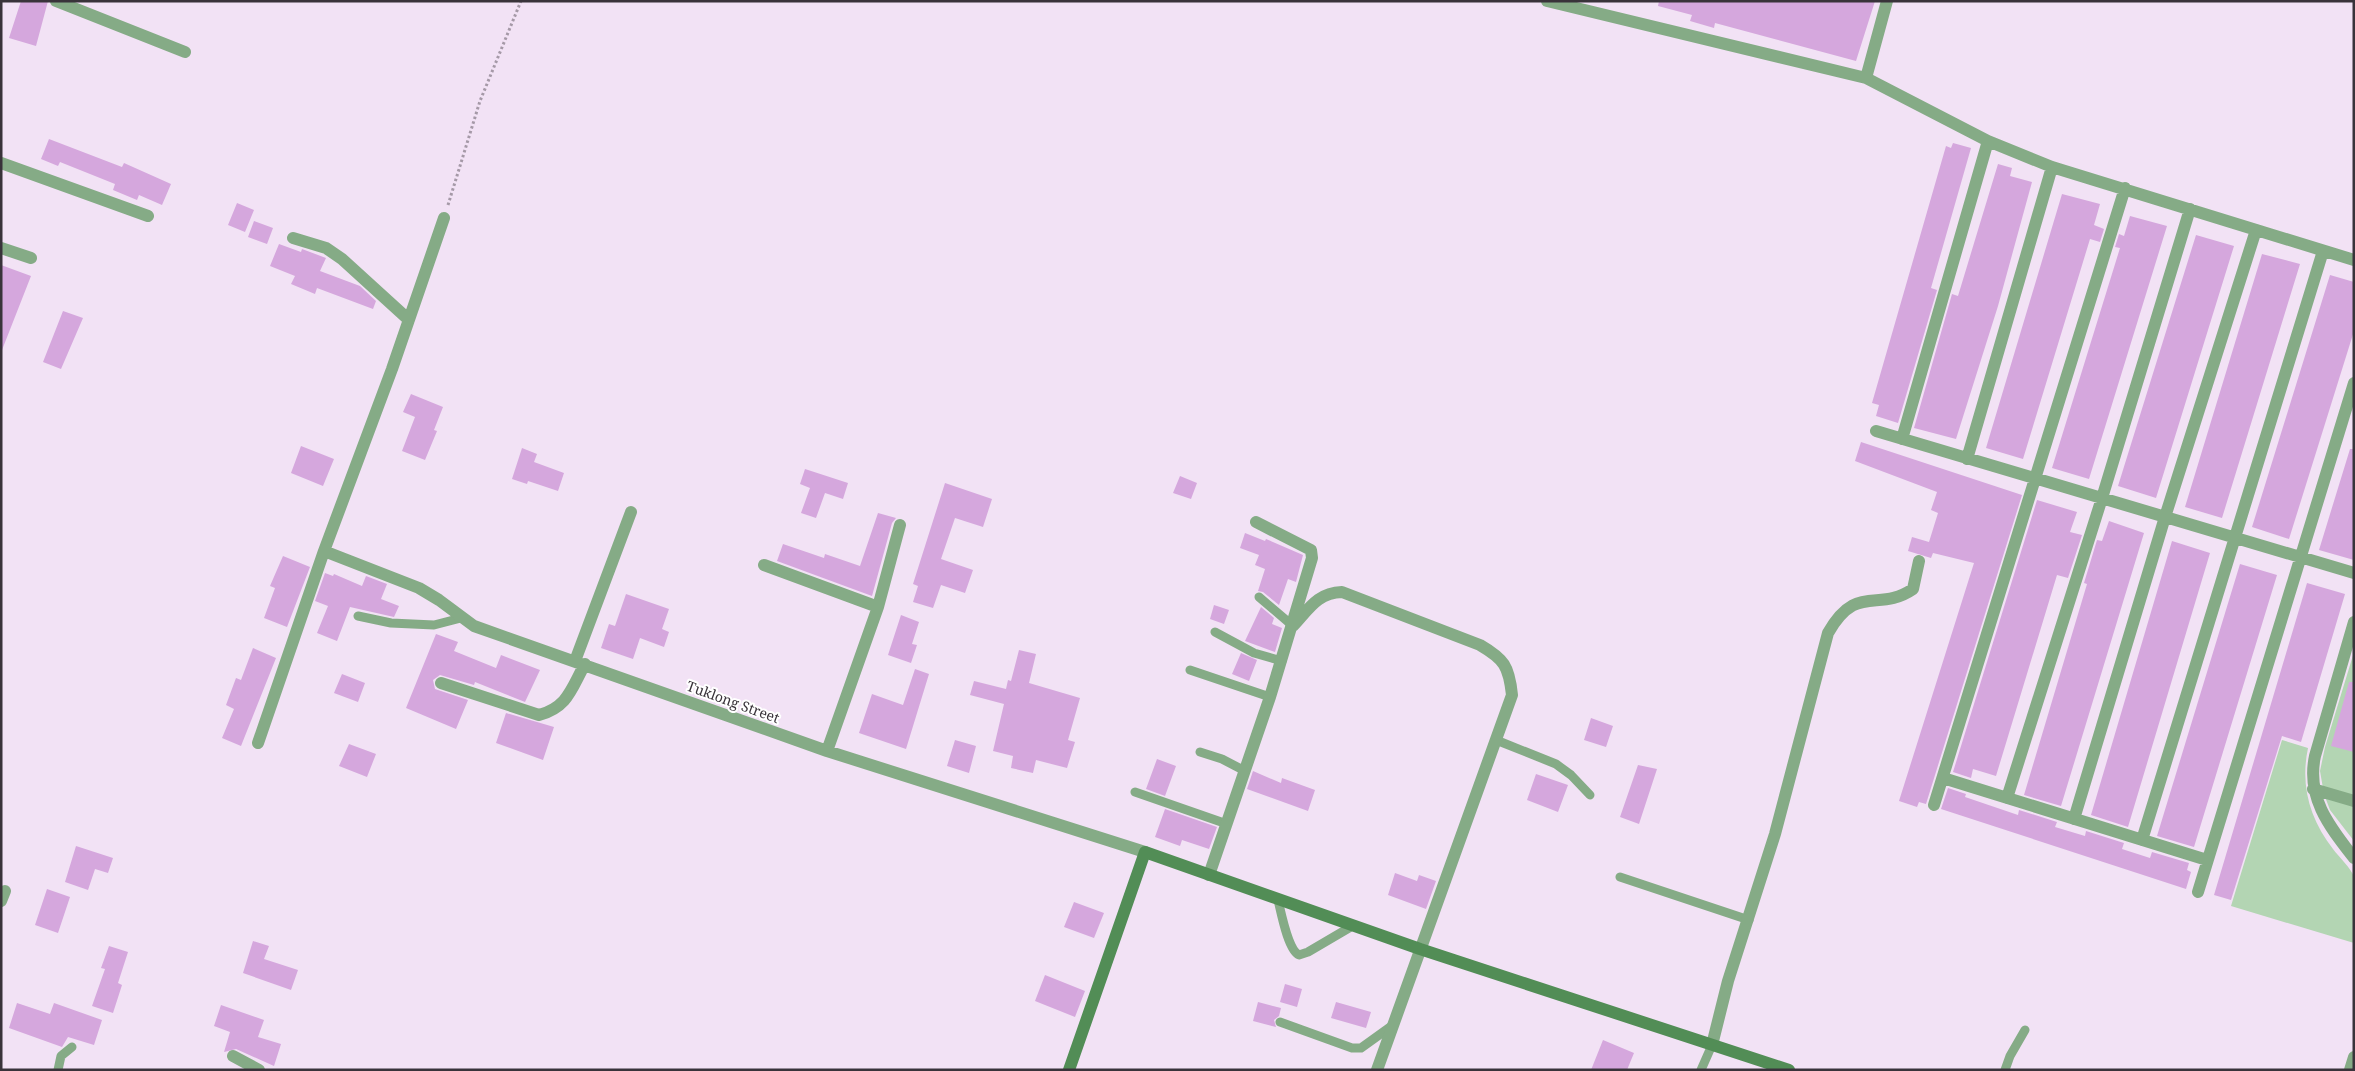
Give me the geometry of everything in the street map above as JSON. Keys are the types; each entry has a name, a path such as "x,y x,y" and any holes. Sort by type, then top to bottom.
{"street":[{"path":"56,1 185,52"},
{"path":"1547,1 1866,78 1988,141 2052,167 2354,260"},
{"path":"1866,78 1887,1"},
{"path":"1902,439 1988,141"},
{"path":"1,163 148,216"},
{"path":"1968,458 2052,167"},
{"path":"1934,805 2125,188"},
{"path":"2007,798 2102,498 2190,209"},
{"path":"258,743 324,551 409,320 444,218"},
{"path":"2074,819 2165,517 2256,230"},
{"path":"293,238 326,248 342,258 409,320"},
{"path":"1,248 31,258"},
{"path":"2142,840 2323,251"},
{"path":"2198,892 2354,384"},
{"path":"1876,431 2354,573"},
{"path":"441,683 539,715 553,711 562,704 580,663 631,512"},
{"path":"1209,875 1282,661 1312,558 1310,550 1256,522"},
{"path":"827,751 878,607 900,526"},
{"name":"Tuklong Street","path":"324,551 419,588 474,626 827,751 1145,852"},
{"path":"1712,1045 1728,981 1775,834 1828,633 1836,618 1847,608 1863,600 1904,595 1913,589 1919,561"},
{"path":"764,565 878,607"},
{"path":"1293,626 1320,597 1329,593 1342,592 1480,645 1500,656 1510,674 1512,695 1377,1070"},
{"path":"2353,627 2312,768 2313,789 2323,817 2354,858"},
{"path":"1943,778 2207,860"},
{"path":"2313,789 2354,801"},
{"path":"1069,1070 1145,852 1420,949 1789,1070"},
{"path":"233,1056 259,1070"},
{"path":"2350,1070 2354,1057"}],"lane":[{"path":"1259,597 1293,626"},
{"path":"358,616 391,623 434,625 461,618"},
{"path":"1215,632 1254,653 1282,661"},
{"path":"1190,670 1270,697"},
{"path":"1496,740 1556,764 1571,775 1590,795"},
{"path":"1200,752 1222,759 1245,771"},
{"path":"1135,792 1227,824"},
{"path":"1620,877 1748,920"},
{"path":"1278,900 1291,946 1295,953 1299,955 1308,952 1354,925"},
{"path":"1280,1022 1352,1048 1361,1048 1393,1025"},
{"path":"2005,1070 2010,1056 2025,1030"},
{"path":"1701,1070 1712,1045"},
{"path":"58,1070 62,1056 72,1047"}],"path":[{"path":"444,218 480,101 522,1"}],"green space":[{"path":"2354,652 2354,841 2330,810 2324,794 2320,771 2325,747"},
{"path":"2282,740 2308,748 2305,776 2306,789 2313,814 2325,838 2348,866 2354,877 2354,943 2231,906"}],"building":[{"path":"21,1 48,1 36,46 9,38"},
{"path":"1659,1 1875,1 1856,61 1715,23 1714,28 1690,21 1692,15 1658,6"},
{"path":"49,139 122,167 124,163 171,184 162,205 139,195 137,200 113,190 115,184 60,162 58,166 41,159"},
{"path":"1953,143 1971,148 1931,288 1937,290 1898,423 1876,416 1879,405 1872,403 1946,146 1951,148"},
{"path":"1998,164 2012,168 2010,176 2032,182 1998,306 1956,439 1914,428 1952,294 1958,296"},
{"path":"2062,194 2100,204 2094,225 2104,229 2100,242 2090,239 2023,459 1986,448"},
{"path":"237,203 254,210 245,232 228,225"},
{"path":"2130,216 2167,226 2089,479 2052,468 2120,248 2115,247 2119,234 2124,236"},
{"path":"254,221 273,228 267,244 248,237"},
{"path":"2196,235 2234,246 2156,498 2118,486"},
{"path":"279,244 301,252 302,249 326,258 320,271 360,286 376,301 373,309 317,288 315,294 291,284 295,276 270,266"},
{"path":"2262,254 2300,264 2222,518 2185,507"},
{"path":"1,265 31,276 2,350 1,349"},
{"path":"2330,275 2354,282 2354,331 2289,539 2252,527"},
{"path":"63,311 83,318 61,369 43,362"},
{"path":"411,394 443,407 434,430 437,431 425,460 402,451 415,417 403,412"},
{"path":"1861,442 2022,495 1926,804 1919,802 1917,807 1899,801 1974,563 1933,553 1931,558 1908,551 1912,537 1929,542 1938,513 1931,510 1937,492 1855,461"},
{"path":"301,446 334,459 323,486 291,473"},
{"path":"522,448 537,454 534,462 564,473 558,491 528,481 527,484 512,479"},
{"path":"2350,449 2354,449 2354,560 2319,550"},
{"path":"805,469 848,483 843,499 825,493 816,518 801,513 810,488 800,484"},
{"path":"1180,476 1197,483 1191,499 1173,493"},
{"path":"945,483 992,499 983,527 955,518 941,559 973,570 965,593 941,585 933,608 913,602 918,586 913,584"},
{"path":"2037,500 2077,512 2070,532 2082,535 2068,578 2057,575 1996,776 1973,769 1971,778 1953,772"},
{"path":"878,513 896,518 892,523 872,596 777,561 783,544 824,558 825,554 860,566"},
{"path":"2109,521 2144,533 2061,806 2024,795 2087,584 2084,583 2097,540 2102,541"},
{"path":"1245,533 1265,541 1266,539 1303,555 1296,582 1288,579 1279,605 1263,592 1258,591 1265,569 1255,565 1259,555 1240,548"},
{"path":"2172,541 2210,553 2128,827 2091,815"},
{"path":"283,556 310,567 287,627 264,618 275,588 270,586"},
{"path":"2240,564 2277,575 2194,847 2157,836"},
{"path":"325,573 333,576 334,574 362,586 366,576 387,584 381,599 399,606 394,617 350,607 337,641 317,633 328,606 315,601"},
{"path":"2307,583 2345,594 2301,742 2282,736 2231,900 2214,895"},
{"path":"626,594 669,609 662,629 669,632 664,647 640,638 633,659 601,648 609,624 615,626"},
{"path":"1214,605 1229,610 1224,624 1210,619"},
{"path":"1261,607 1274,618 1272,624 1282,628 1275,652 1245,641"},
{"path":"901,615 919,622 912,644 917,645 911,663 888,655"},
{"path":"436,634 458,642 454,651 496,668 501,655 540,670 525,702 475,682 474,685 440,675 433,680 435,689 468,700 456,729 406,708"},
{"path":"253,648 276,658 241,746 222,738 234,709 226,705 236,678 241,680"},
{"path":"1019,650 1036,654 1029,683 1080,698 1068,740 1075,742 1067,768 1036,760 1033,773 1011,768 1013,756 993,751 1004,704 970,695 974,681 1006,689 1008,680 1011,681"},
{"path":"1241,653 1257,660 1249,681 1232,674"},
{"path":"915,669 929,674 906,749 859,733 872,694 903,705"},
{"path":"342,674 365,683 358,702 334,693"},
{"path":"2349,682 2354,682 2354,752 2331,746"},
{"path":"506,713 554,727 543,760 496,743"},
{"path":"1591,718 1613,726 1606,747 1584,740"},
{"path":"955,740 976,746 969,773 947,766"},
{"path":"349,744 376,754 367,777 339,766"},
{"path":"1157,759 1176,766 1165,796 1146,789"},
{"path":"1638,765 1657,769 1639,824 1620,817"},
{"path":"1253,771 1281,783 1282,778 1315,790 1308,811 1247,789"},
{"path":"1536,774 1568,785 1558,812 1527,800"},
{"path":"1948,788 1966,794 1965,797 2018,815 2019,810 2057,822 2055,827 2085,836 2086,831 2124,843 2122,849 2150,858 2152,852 2189,863 2187,870 2191,872 2186,889 1941,809"},
{"path":"1165,809 1217,827 1209,849 1182,840 1180,846 1155,837"},
{"path":"76,846 113,858 108,873 95,869 88,890 65,882"},
{"path":"1395,873 1417,881 1419,875 1436,881 1426,909 1388,895"},
{"path":"47,889 70,897 58,933 35,925"},
{"path":"1074,902 1104,913 1094,938 1064,927"},
{"path":"253,941 269,946 264,959 298,970 291,990 243,973"},
{"path":"109,946 128,952 118,983 122,985 113,1013 92,1006 105,969 101,968"},
{"path":"1045,975 1085,991 1075,1017 1035,1001"},
{"path":"1285,984 1302,989 1297,1007 1280,1002"},
{"path":"1258,1002 1281,1008 1279,1016 1274,1020 1276,1027 1253,1021"},
{"path":"1336,1002 1371,1012 1366,1028 1331,1018"},
{"path":"17,1003 50,1014 54,1003 102,1020 94,1045 68,1037 62,1047 9,1028"},
{"path":"221,1005 264,1020 258,1037 281,1044 274,1066 236,1049 224,1052 230,1032 214,1026"},
{"path":"1603,1040 1634,1053 1627,1070 1591,1070"}]}
